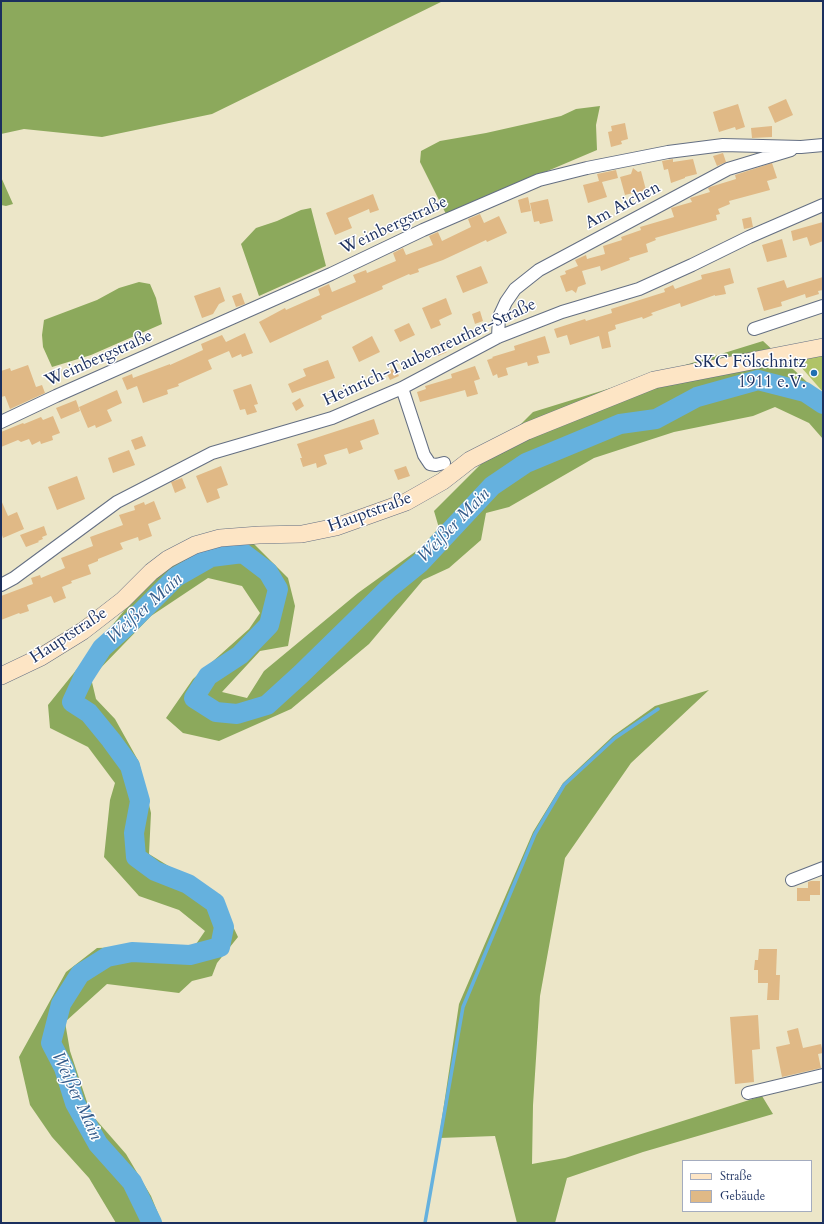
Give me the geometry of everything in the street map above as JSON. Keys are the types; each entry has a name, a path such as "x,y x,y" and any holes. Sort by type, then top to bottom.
{"main road":[{"name":"Hauptstraße","path":"1,676 41,657 84,631 123,600 151,572 168,559 195,545 220,538 302,534 336,527 406,502 443,481 470,460 527,431 654,380 823,347"}],"street":[{"name":"Weinbergstraße","path":"1,422 56,396 331,274 423,230 539,180 587,168 660,153 709,146 801,147 823,145"},
{"name":"Am Aichen","path":"498,337 500,317 506,302 515,289 539,270 728,169 801,147"},
{"name":"Heinrich-Taubenreuther-Straße","path":"1,585 14,578 117,502 212,453 332,418 402,388 498,337 562,312 639,289 749,237 823,205"},
{"path":"754,329 823,306"},
{"path":"402,388 424,455 430,464 436,465 444,463"},
{"path":"792,880 823,868"},
{"path":"748,1092 823,1075"}],"green space":[{"path":"1,1 443,1 212,114 102,137 24,129 1,134"},
{"path":"600,106 596,125 597,150 446,214 420,162 421,151 440,141 486,133 561,116 576,109"},
{"path":"1,177 13,204 6,206 1,205"},
{"path":"311,208 326,266 259,296 241,244 256,228 277,221 301,210"},
{"path":"139,282 150,284 156,298 162,324 91,355 52,367 43,347 42,335 44,320 97,300 119,288"},
{"path":"763,341 823,397 823,439 809,423 775,407 753,416 674,432 594,458 509,507 486,513 481,540 449,568 423,580 369,644 291,709 219,741 183,733 166,718 193,679 249,629 260,613 242,586 208,578 151,616 91,678 96,699 115,719 139,762 151,813 149,854 219,897 238,937 217,963 212,976 192,981 179,993 107,984 65,1022 70,1051 91,1114 126,1154 151,1196 162,1223 116,1223 89,1178 52,1137 30,1105 19,1057 66,972 97,948 153,946 194,947 205,931 179,910 139,896 104,857 110,800 115,783 88,747 50,728 48,705 148,581 199,548 242,532 288,578 295,606 288,646 260,651 222,692 247,698 264,671 358,593 419,549 439,528 434,511 533,412"},
{"name":"SKC Fölschnitz 1911 e.V.","path":"823,355 823,392 793,358"},
{"path":"709,690 631,763 565,858 540,996 533,1105 532,1164 565,1158 762,1096 773,1114 643,1152 567,1178 555,1223 517,1223 495,1136 439,1138 459,1004 533,832 563,783 613,736 655,706"}],"building":[{"path":"786,99 793,115 775,123 768,107"},
{"path":"738,104 745,127 736,130 735,127 719,132 713,112"},
{"path":"625,123 628,139 621,141 622,144 611,147 608,132 612,131 611,126"},
{"path":"772,126 772,137 752,138 751,128"},
{"path":"723,153 726,162 717,166 713,156"},
{"path":"673,159 673,162 693,159 697,174 671,183 668,169 664,170 662,161"},
{"path":"772,163 777,178 767,181 770,190 729,201 730,204 718,209 720,214 716,215 717,220 655,238 656,240 646,244 648,252 629,258 630,260 601,271 600,266 582,271 586,284 578,287 576,293 572,290 566,292 560,276 566,274 565,271 578,266 575,260 586,255 587,259 605,254 603,246 622,240 621,237 641,230 640,227 674,217 671,208 692,202 690,198 710,192 708,188 710,187 736,179 735,175"},
{"path":"633,168 638,172 641,171 646,190 625,195 620,177 631,174"},
{"path":"616,170 618,178 602,182 607,197 588,203 583,185 599,181 597,174"},
{"path":"373,194 379,210 370,213 369,209 348,218 352,228 335,235 326,213"},
{"path":"528,197 531,211 521,213 518,200"},
{"path":"548,199 553,221 540,224 539,221 534,222 530,203"},
{"path":"480,214 484,223 499,216 507,233 487,242 486,240 443,260 418,269 419,272 409,274 382,286 383,289 321,316 322,319 270,343 259,322 285,308 286,310 320,295 318,289 329,284 332,292 356,282 353,275 366,270 367,273 396,261 393,253 403,248 406,255 433,245 429,236 438,232 442,241 471,227 468,219"},
{"path":"751,217 753,227 744,229 742,219"},
{"path":"823,222 823,241 810,246 807,237 793,241 791,231"},
{"path":"782,239 787,257 767,262 762,245"},
{"path":"481,266 488,283 463,293 456,276"},
{"path":"730,268 734,283 724,286 726,294 715,295 681,307 680,303 651,313 653,315 643,319 642,317 615,325 616,329 608,332 611,347 602,349 599,336 570,345 567,335 557,338 554,329 585,319 586,321 612,313 611,309 665,292 664,289 673,285 675,289 702,279 701,275"},
{"path":"823,277 823,290 818,291 819,294 806,298 805,294 781,302 782,306 764,311 757,288 784,280 787,288"},
{"path":"220,287 225,301 219,304 213,314 202,318 194,296"},
{"path":"241,293 245,304 236,307 232,296"},
{"path":"446,298 452,314 439,320 441,325 431,329 422,308"},
{"path":"480,311 483,321 475,324 472,314"},
{"path":"409,323 415,335 400,342 394,330"},
{"path":"245,333 253,353 242,357 241,354 232,358 229,351 208,360 212,369 178,384 179,386 167,390 168,394 143,403 137,386 127,390 122,378 132,374 133,378 170,365 203,350 201,344 222,335 226,342"},
{"path":"372,336 380,352 359,362 352,347"},
{"path":"545,336 550,353 537,356 539,363 528,366 527,362 506,368 508,375 498,378 497,374 493,376 487,360 515,350 514,346"},
{"path":"443,342 447,352 438,356 434,346"},
{"path":"328,360 335,378 292,393 288,384 306,376 303,369"},
{"path":"28,365 36,387 42,385 45,393 10,409 5,396 1,397 1,371 10,368 11,371"},
{"path":"475,366 480,379 474,381 478,394 467,397 465,390 420,402 417,392 426,389 425,386 452,378 451,374"},
{"path":"395,368 399,376 390,380 386,372"},
{"path":"251,384 258,404 254,405 257,412 247,415 245,409 240,410 233,390"},
{"path":"117,390 122,403 107,410 112,421 96,428 95,425 88,428 79,407"},
{"path":"300,398 304,406 296,411 292,403"},
{"path":"76,400 80,411 61,419 56,408"},
{"path":"53,416 60,433 52,436 53,440 41,444 40,441 32,445 29,439 21,442 18,440 1,447 1,432 41,417 43,420"},
{"path":"374,419 379,434 360,441 363,449 349,454 347,448 324,455 327,464 317,468 316,463 303,467 300,458 302,458 297,444"},
{"path":"142,436 146,446 135,450 131,440"},
{"path":"129,450 135,465 113,473 108,458"},
{"path":"221,466 228,485 217,489 220,498 207,503 196,476"},
{"path":"406,466 410,476 398,480 394,470"},
{"path":"77,476 85,499 57,510 48,487"},
{"path":"182,478 186,488 175,493 171,482"},
{"path":"1,500 8,516 17,512 24,529 3,538 1,532"},
{"path":"154,501 161,519 148,524 152,536 139,541 138,537 120,543 123,549 98,559 98,561 88,565 91,574 71,581 72,583 62,587 66,598 54,603 51,596 27,605 29,611 1,620 1,596 33,584 31,578 40,575 41,578 65,568 61,558 93,546 90,537 123,525 119,515 135,510 134,506 144,502 145,505"},
{"path":"44,526 47,535 42,537 43,539 38,541 39,542 26,547 20,535"},
{"path":"820,881 820,895 810,895 810,901 797,901 797,888 808,888 808,882"},
{"path":"759,949 777,949 776,975 780,975 779,1000 767,1000 768,983 758,983 758,970 754,970 755,960 758,960"},
{"path":"758,1015 760,1049 752,1050 754,1082 735,1084 730,1017"},
{"path":"798,1028 803,1048 821,1044 823,1053 818,1054 821,1068 782,1077 776,1047 790,1044 787,1031"}],"waterway":[{"name":"Weißer Main","path":"152,1223 132,1182 98,1144 75,1103 64,1068 51,1043 61,1004 80,974 107,957 132,952 190,955 220,947 224,927 215,903 188,884 155,871 136,857 134,833 140,801 130,766 89,713 72,702 84,676 102,648 131,622 176,577 211,557 243,553 268,572 278,589 269,625 240,655 208,676 194,698 216,712 237,714 267,705 388,589 420,563 492,486 526,463 620,424 656,419 697,397 758,380 805,392 823,404"},
{"path":"425,1223 463,1007 535,834 564,785 615,738 658,709"}],"place":[{"name":"SKC Fölschnitz 1911 e.V.","path":"814,373"}]}
